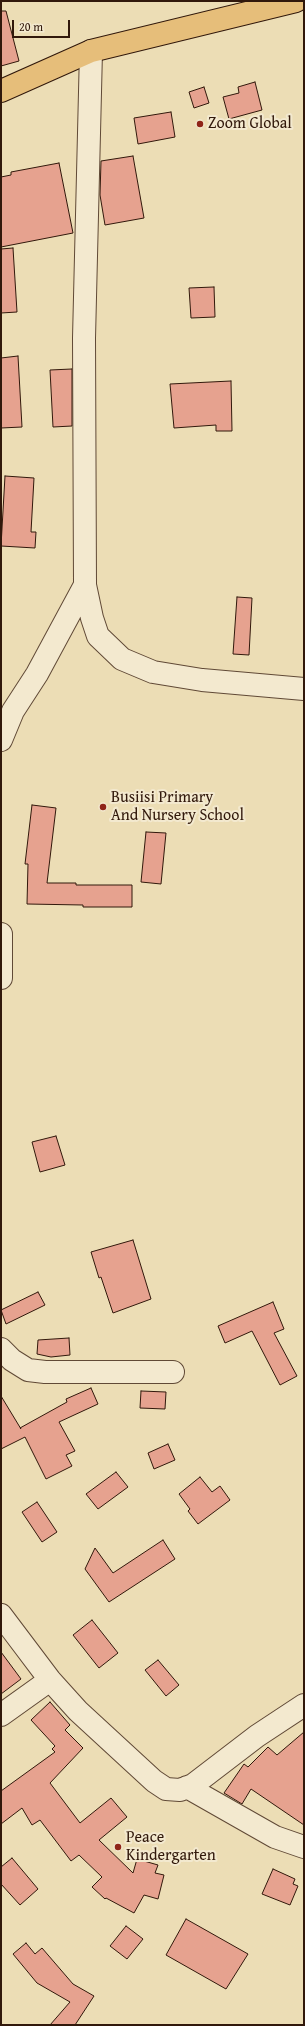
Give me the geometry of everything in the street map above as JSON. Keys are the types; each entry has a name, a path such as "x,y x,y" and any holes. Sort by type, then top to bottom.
{"main road":[{"path":"1,91 91,50 296,1"}],"street":[{"path":"91,50 84,338 85,585 92,618 98,636 122,659 153,672 202,680 304,689"},
{"path":"1,740 13,711 37,674 85,585"},
{"path":"1,934 1,978"},
{"path":"1,1350 12,1360 28,1370 45,1372 172,1372"},
{"path":"1,1615 50,1680 78,1711 154,1781 166,1789 180,1790 187,1787 207,1774 257,1736 304,1705"},
{"path":"1,1715 50,1680"},
{"path":"187,1787 275,1837 304,1847"}],"building":[{"path":"1,11 6,11 19,61 1,66"},
{"path":"255,82 262,110 229,119 223,97 239,93 238,87"},
{"path":"204,87 209,103 194,108 189,92"},
{"path":"171,112 175,137 138,144 134,118"},
{"path":"133,156 144,218 105,225 100,195 101,161"},
{"path":"59,163 73,233 1,247 1,177 11,175 11,172"},
{"path":"13,248 17,312 1,313 1,249"},
{"path":"214,287 215,317 191,318 189,288"},
{"path":"18,356 22,427 1,428 1,358"},
{"path":"72,369 72,426 53,427 50,370"},
{"path":"231,381 232,431 216,431 216,425 174,428 170,384"},
{"path":"5,476 34,478 31,532 36,532 35,548 1,546"},
{"path":"237,597 252,598 249,655 233,654"},
{"path":"32,805 56,808 47,883 76,883 76,885 132,885 132,907 83,907 83,905 27,904 28,864 25,864"},
{"path":"146,832 166,833 161,884 141,882"},
{"path":"56,1136 65,1165 40,1172 32,1142"},
{"path":"133,1240 151,1299 113,1313 101,1277 99,1278 91,1252"},
{"path":"38,1292 45,1305 6,1324 1,1310"},
{"path":"273,1302 284,1329 274,1333 297,1376 280,1385 252,1331 225,1343 218,1326"},
{"path":"69,1338 70,1355 51,1357 37,1354 38,1340"},
{"path":"91,1388 98,1404 59,1422 75,1451 66,1455 72,1466 46,1479 25,1437 1,1449 1,1396 20,1428 67,1402 66,1399"},
{"path":"141,1391 166,1392 165,1409 140,1408"},
{"path":"168,1444 175,1460 154,1469 148,1453"},
{"path":"116,1472 128,1487 98,1509 86,1494"},
{"path":"200,1477 212,1492 220,1486 230,1500 198,1524 188,1511 190,1509 179,1494"},
{"path":"37,1502 57,1532 42,1542 22,1512"},
{"path":"163,1540 175,1559 109,1602 85,1569 95,1548 113,1573"},
{"path":"92,1620 118,1653 99,1668 73,1635"},
{"path":"1,1652 21,1679 1,1694"},
{"path":"158,1660 179,1685 166,1696 145,1670"},
{"path":"50,1702 70,1725 65,1730 83,1748 50,1783 80,1823 111,1798 127,1817 99,1840 133,1873 137,1859 158,1865 155,1873 164,1875 158,1899 144,1895 134,1913 106,1898 105,1899 92,1887 102,1877 79,1855 71,1861 40,1820 32,1825 22,1808 1,1824 1,1791 55,1752 52,1749 55,1746 31,1720"},
{"path":"304,1732 304,1825 251,1789 242,1804 224,1793 244,1764 248,1767 268,1747 277,1755"},
{"path":"12,1858 38,1889 20,1905 1,1884 1,1867"},
{"path":"273,1869 295,1879 293,1884 298,1886 290,1905 262,1894"},
{"path":"186,1919 248,1954 226,1989 166,1955"},
{"path":"126,1926 143,1939 127,1959 110,1946"},
{"path":"26,1943 35,1954 42,1948 73,1984 94,1996 75,2025 50,2025 70,2002 37,1983 13,1954"}],"place":[{"name":"Zoom Global","path":"200,124"},
{"name":"Busiisi Primary And Nursery School","path":"103,807"},
{"name":"Peace Kindergarten","path":"118,1847"}]}
